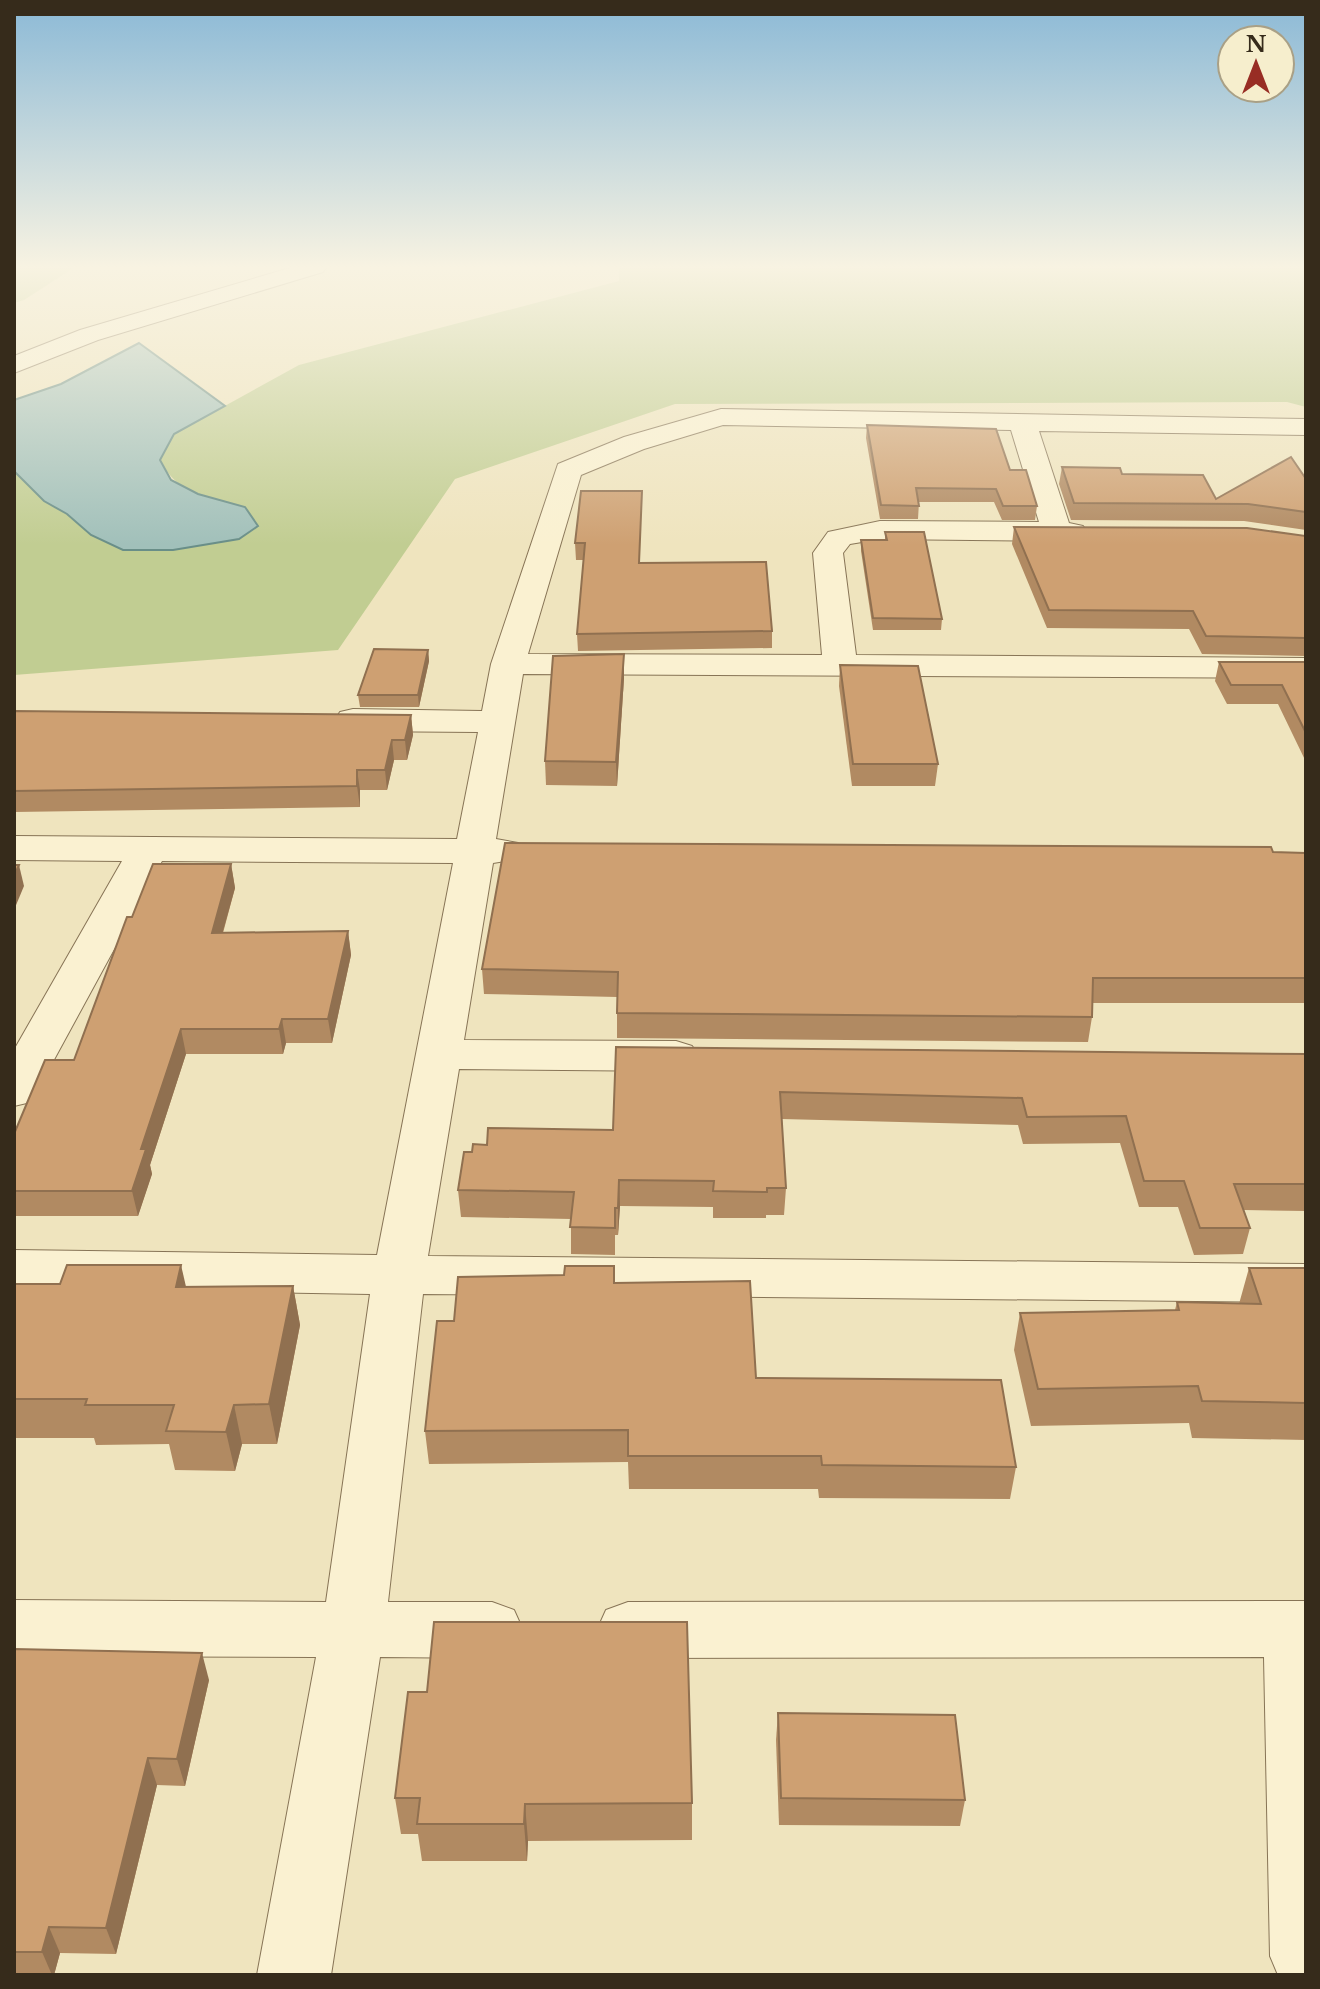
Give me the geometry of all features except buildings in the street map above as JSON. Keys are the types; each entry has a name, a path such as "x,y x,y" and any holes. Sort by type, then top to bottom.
{"street":[{"path":"294,1975 353,1630 399,1275 508,664 568,470 634,443 721,417 1306,427"},
{"path":"1022,421 1057,532"},
{"path":"840,666 828,553 837,538 859,531 893,530 1104,532"},
{"path":"508,664 1306,668"},
{"path":"327,720 499,722"},
{"path":"14,848 540,851"},
{"path":"14,1091 149,848"},
{"path":"439,1054 723,1056"},
{"path":"14,1269 1306,1283"},
{"path":"14,1628 1300,1629 1306,1956"}],"green space":[{"path":"319,360 1306,360 1306,407 1287,402 675,404 455,479 338,650 14,675 14,471 44,501 67,514 91,535 245,508 185,488 167,472 160,460 174,434 299,365"}],"water":[{"path":"107,360 162,360 225,406 174,434 160,460 171,480 198,494 245,507 258,526 239,539 173,550 123,550 91,535 67,514 44,501 14,471 14,400 61,384"}]}
